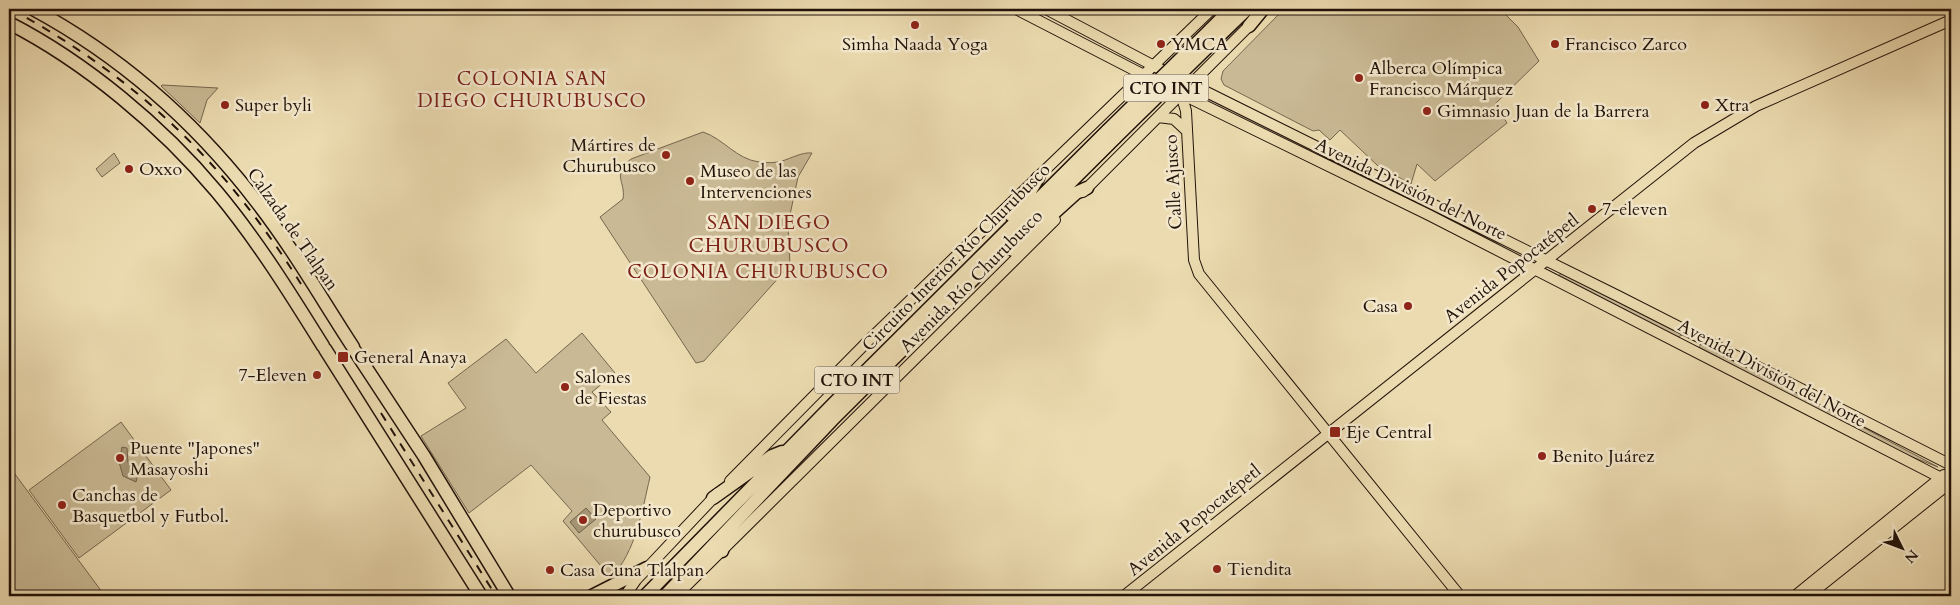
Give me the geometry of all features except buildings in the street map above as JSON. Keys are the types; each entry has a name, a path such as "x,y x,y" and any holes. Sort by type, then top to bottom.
{"highway":[{"name":"Calzada de Tlalpan","path":"33,9 129,71 203,139 248,191 283,238 424,456 509,596"},
{"name":"Circuito Interior Río Churubusco","path":"1214,34 1231,9"},
{"name":"Circuito Interior Río Churubusco","path":"665,596 792,453 968,270 1112,134 1214,34 1247,9"},
{"path":"1249,26 1264,9"},
{"path":"9,23 49,45 93,75 127,103 188,160 217,192 254,239 481,596"},
{"name":"Circuito Interior Río Churubusco","path":"644,596 948,304 1112,134"},
{"path":"968,270 977,250 1025,200 1038,178"},
{"path":"948,304 976,286 1076,193 1087,188"},
{"path":"713,498 772,456 792,453 784,480 724,544 722,551"},
{"path":"592,596 647,568"}],"main road":[{"name":"Avenida División del Norte","path":"1016,9 1181,94 1487,244 1948,481"},
{"name":"Avenida División del Norte","path":"1046,9 1154,66 1547,261 1951,465"},
{"name":"Avenida Río Churubusco","path":"625,596 647,568 713,498 869,340 1154,66 1184,41 1212,9"},
{"name":"Avenida Popocatépetl","path":"1124,596 1694,143 1756,106 1951,20"},
{"name":"Avenida Río Churubusco","path":"676,596 1249,26"},
{"path":"1184,41 1201,58 1204,72"},
{"path":"1201,58 1215,60"},
{"path":"1129,90 1140,91 1160,104 1160,115 1174,119 1187,131"},
{"name":"Calle Ajusco","path":"1181,94 1185,108 1187,131 1196,268 1328,433"},
{"path":"1487,244 1491,244 1521,258 1524,256 1522,249"},
{"path":"1328,433 1460,596"},
{"path":"1808,596 1948,481 1951,470"},
{"path":"1795,596 1948,481"}],"shaded area":[{"path":"1284,9 1500,9 1518,27 1539,61 1495,104 1507,123 1435,181 1417,164 1411,184 1378,166 1340,130 1330,140 1319,130 1313,131 1224,85 1221,79 1223,71"},
{"path":"162,85 218,88 207,100 200,123"},
{"path":"1208,97 1507,246 1487,239 1208,103"},
{"path":"703,132 744,157 759,162 777,162 801,154 812,153 798,177 791,210 788,227 790,265 704,361 696,363 600,217 623,199 620,174 631,159"},
{"path":"114,153 120,163 102,177 96,169"},
{"path":"1563,272 1684,334 1678,337 1557,277"},
{"path":"582,333 615,373 592,392 611,412 602,420 650,477 641,517 627,556 611,578 563,521 572,511 531,465 469,513 421,436 466,408 448,383 506,339 536,373"},
{"path":"1702,342 1938,467 1889,448 1699,347"},
{"path":"121,422 171,490 79,558 29,490"},
{"path":"122,447 127,448 128,463 136,466 138,474 136,482 123,476 119,462"},
{"path":"9,466 105,596 9,596"},
{"name":"Deportivo churubusco","path":"586,508 596,519 579,533 570,522"}],"railway":[{"path":"11,9 99,64 138,94 175,127 209,161 241,199 272,240 301,284"},
{"path":"381,413 496,596"}],"place":[{"name":"Simha Naada Yoga","path":"915,25"},
{"name":"YMCA","path":"1161,44"},
{"name":"Francisco Zarco","path":"1555,44"},
{"name":"Alberca Olímpica Francisco Márquez","path":"1359,78"},
{"name":"Super byli","path":"225,105"},
{"name":"Xtra","path":"1705,105"},
{"name":"Gimnasio Juan de la Barrera","path":"1427,111"},
{"name":"Mártires de Churubusco","path":"666,155"},
{"name":"Oxxo","path":"129,169"},
{"name":"Museo de las Intervenciones","path":"690,181"},
{"name":"7-eleven","path":"1592,209"},
{"name":"Casa","path":"1408,306"},
{"name":"General Anaya","path":"343,357"},
{"name":"7-Eleven","path":"317,375"},
{"name":"Salones de Fiestas","path":"565,387"},
{"name":"Eje Central","path":"1335,432"},
{"name":"Benito Juárez","path":"1542,456"},
{"name":"Puente \"Japones\" Masayoshi","path":"120,458"},
{"name":"Canchas de Basquetbol y Futbol.","path":"62,505"},
{"name":"Deportivo churubusco","path":"583,520"},
{"name":"Tiendita","path":"1217,569"},
{"name":"Casa Cuna Tlalpan","path":"550,570"}],"district":[{"name":"COLONIA SAN DIEGO CHURUBUSCO","path":"532,89"},
{"name":"SAN DIEGO CHURUBUSCO","path":"769,234"},
{"name":"COLONIA CHURUBUSCO","path":"758,271"}]}
